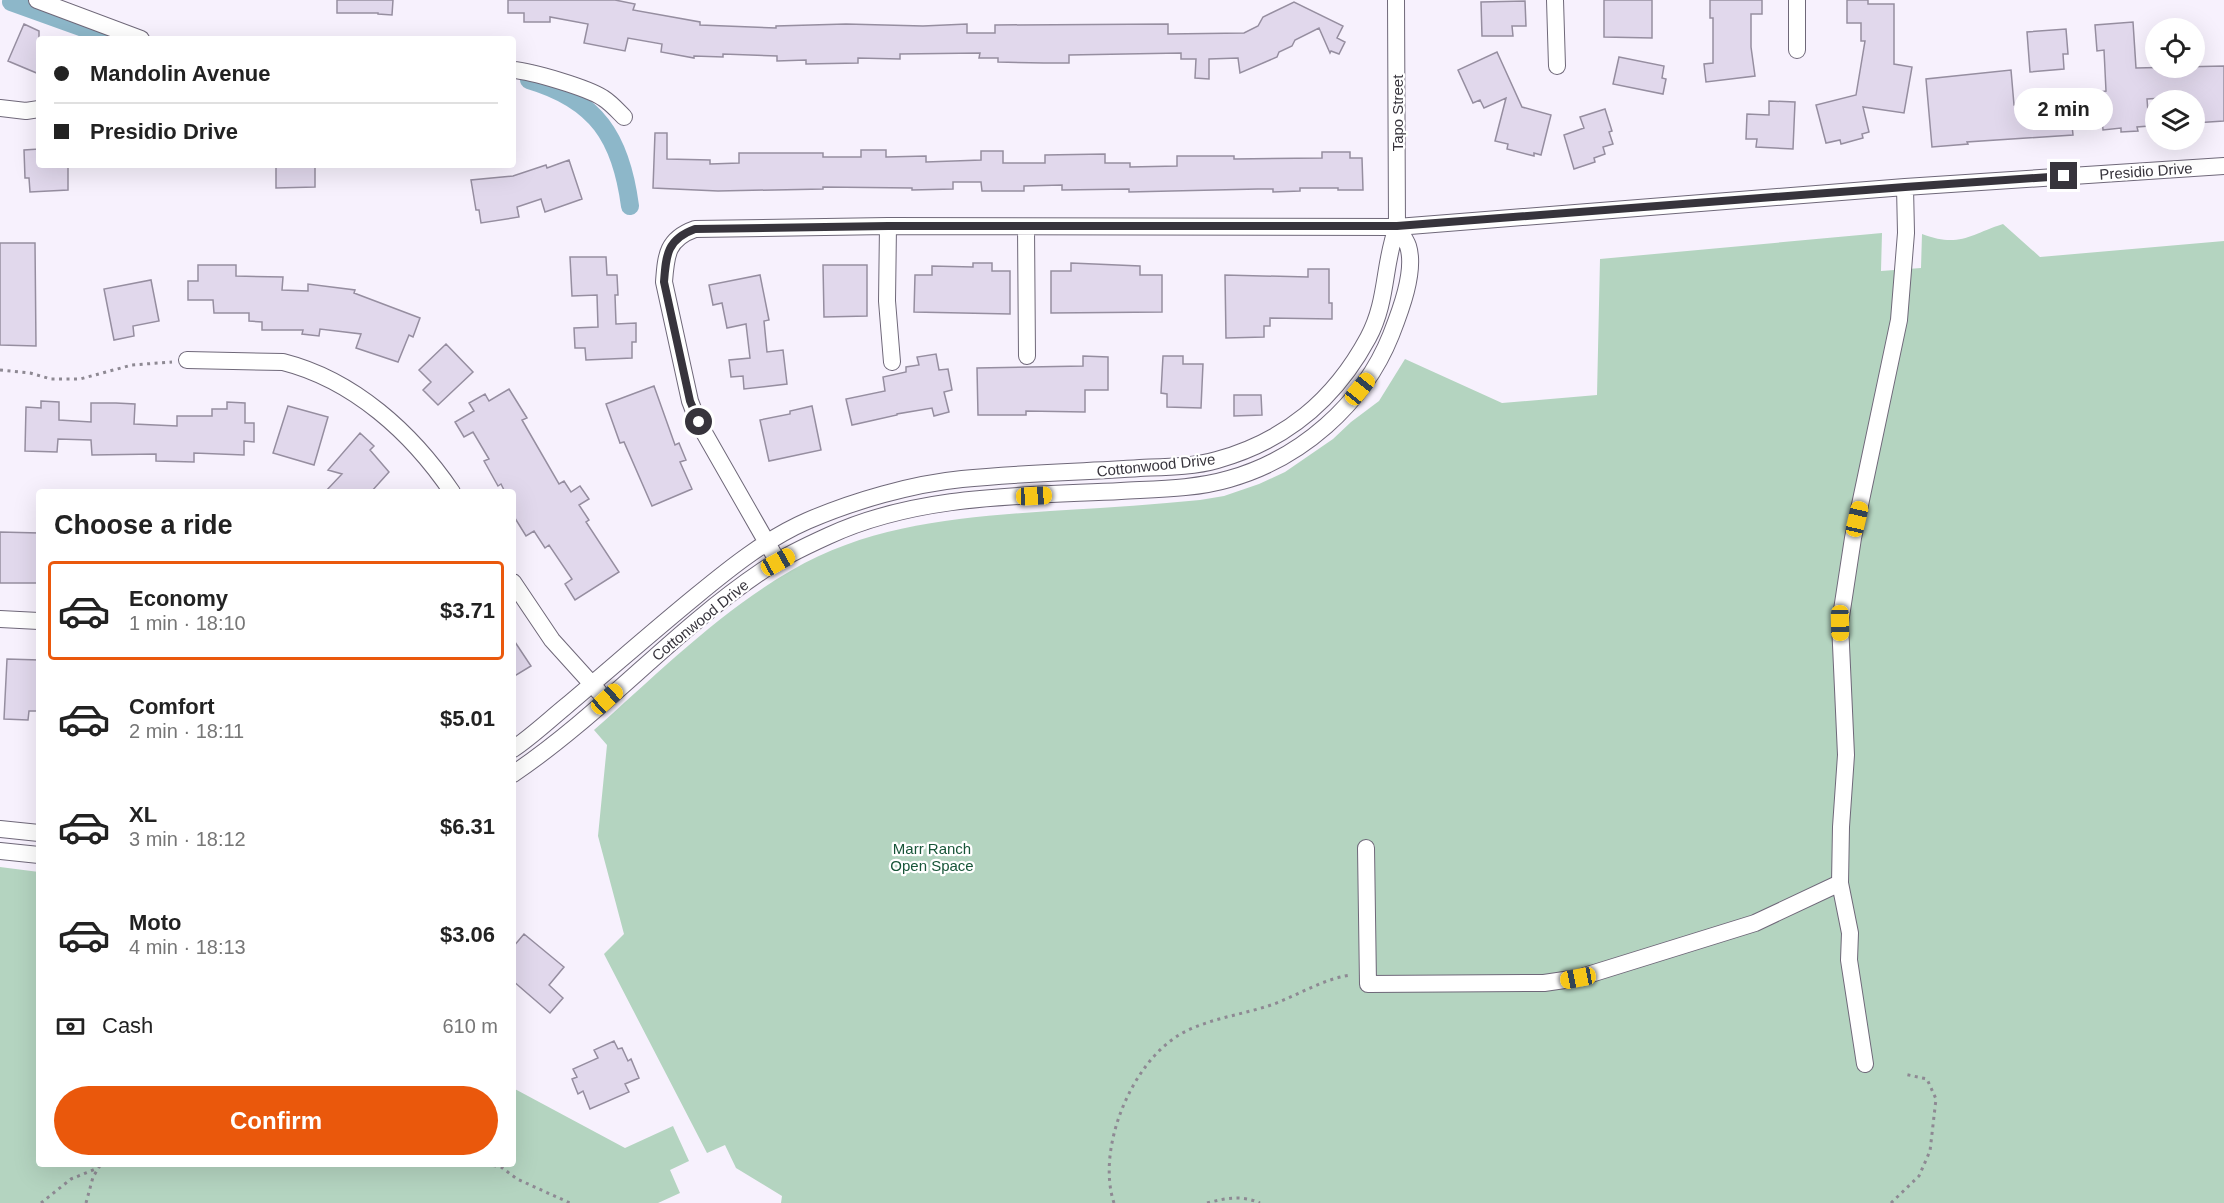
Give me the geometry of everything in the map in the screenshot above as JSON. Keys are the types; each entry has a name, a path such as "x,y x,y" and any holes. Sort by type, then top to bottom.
{"street":[{"path":"37,0 133,36"},
{"name":"Tapo Street","path":"1396,0 1397,226"},
{"path":"1555,0 1557,66"},
{"path":"1797,0 1797,50"},
{"path":"516,70 565,83 603,98 624,117"},
{"path":"0,108 26,111 36,109"},
{"name":"Presidio Drive","path":"766,544 699,422 690,401 664,282 671,244 682,234 695,229 888,226 1397,226 1905,187 2224,166"},
{"path":"1865,1064 1850,960 1850,933 1840,883 1846,755 1840,623 1853,538 1899,320 1906,233 1905,187"},
{"path":"888,226 887,301 892,362"},
{"path":"1026,226 1028,356"},
{"name":"Cottonwood Drive","path":"516,747 723,574 766,544 806,522 918,486 962,479 1214,462 1255,447 1302,420 1344,377 1379,315 1389,268 1390,247 1397,226"},
{"name":"Cottonwood Drive","path":"516,772 556,743 720,602 778,562 830,535 858,524 919,508 1003,498 1194,486 1227,480 1259,469 1286,455 1310,440 1350,401 1370,376 1386,346 1397,319 1410,264 1408,246 1397,226"},
{"path":"187,360 283,362 339,385 380,411 415,443 450,489"},
{"path":"766,544 778,562"},
{"path":"516,586 552,640 607,699"},
{"path":"0,619 36,621"},
{"path":"0,829 36,833"},
{"path":"1366,848 1368,984 1561,982 1755,923 1840,883"},
{"path":"0,851 36,855"}],"path":[{"path":"0,370 30,373 51,379 80,379 132,365 187,360"},
{"path":"1114,1203 1109,1173 1112,1145 1127,1093 1151,1059 1178,1036 1189,1030 1274,1004 1340,977 1368,973"},
{"path":"1891,1203 1919,1176 1930,1151 1936,1099 1927,1078 1904,1074"},
{"path":"41,1203 71,1179 97,1167"},
{"path":"86,1203 99,1167"},
{"path":"501,1167 517,1179 570,1203"},
{"path":"1207,1203 1227,1197 1245,1198 1260,1203"}],"green space":[{"name":"Marr Ranch Open Space","path":"2003,224 2040,257 2224,241 2224,1203 781,1203 782,1196 736,1168 725,1145 707,1153 604,954 624,934 598,836 607,745 594,730 689,645 739,605 792,570 822,555 853,542 885,533 983,516 1200,500 1224,496 1259,484 1285,472 1333,439 1379,401 1405,359 1502,403 1597,395 1600,259 1882,233 1881,271 1921,268 1922,234 1955,240"},
{"path":"0,867 36,872 36,1167 516,1167 516,1090 625,1148 673,1126 689,1161 670,1170 680,1193 658,1203 0,1203"}],"building":[{"path":"337,0 393,0 392,15 337,13"},
{"path":"508,0 615,0 635,4 633,10 700,22 700,25 776,28 776,26 846,24 923,26 967,24 967,33 995,33 995,25 1168,24 1168,34 1244,33 1258,26 1263,17 1294,2 1343,26 1337,38 1345,42 1339,54 1331,51 1330,53 1319,28 1295,40 1292,46 1279,52 1277,57 1240,73 1238,58 1209,59 1209,79 1195,78 1196,59 1181,59 1181,53 1069,55 1069,63 998,62 998,58 979,58 980,53 900,54 900,59 858,58 858,63 806,64 806,60 777,61 777,56 723,54 723,57 694,56 694,58 661,52 662,44 628,38 625,51 584,43 588,24 550,17 550,22 524,22 524,13 508,13"},
{"path":"1604,0 1652,0 1652,38 1604,37"},
{"path":"1710,0 1762,0 1762,14 1751,14 1751,47 1755,76 1706,82 1704,64 1713,63 1713,18 1710,18"},
{"path":"1847,0 1868,0 1868,4 1894,4 1894,64 1912,67 1904,113 1863,107 1869,132 1862,134 1863,138 1841,144 1840,140 1826,143 1816,105 1856,95 1865,41 1861,41 1861,23 1847,23"},
{"path":"1525,1 1526,26 1512,26 1513,36 1482,36 1481,2"},
{"path":"2133,22 2136,68 2145,68 2145,78 2205,78 2205,66 2224,66 2224,121 2205,122 2205,90 2145,90 2145,126 2137,127 2138,131 2121,132 2121,128 2103,130 2100,92 2106,91 2104,50 2097,51 2095,25"},
{"path":"24,24 39,31 39,36 36,36 36,73 8,61"},
{"path":"2066,29 2068,54 2063,54 2064,69 2030,72 2027,32"},
{"path":"1497,52 1522,107 1551,115 1541,155 1534,153 1534,156 1507,149 1508,144 1495,141 1506,98 1484,108 1480,100 1473,103 1458,70"},
{"path":"1619,57 1664,66 1662,78 1666,79 1663,94 1613,84"},
{"path":"2011,70 2014,105 2066,101 2067,116 2071,115 2073,135 1967,142 1968,144 1932,147 1926,79"},
{"path":"1769,101 1795,102 1793,149 1756,147 1757,139 1746,139 1747,114 1769,115"},
{"path":"1605,109 1612,131 1609,132 1613,144 1603,147 1605,154 1594,158 1595,162 1574,169 1564,135 1584,128 1580,117"},
{"path":"655,133 667,133 667,159 710,160 710,164 739,163 739,153 823,153 823,157 861,157 861,150 886,150 886,157 926,156 926,162 981,160 981,151 1003,151 1003,163 1045,163 1045,155 1105,154 1105,163 1130,163 1130,167 1177,166 1177,156 1234,156 1234,159 1322,158 1322,152 1350,152 1350,158 1362,158 1363,190 1300,188 1300,191 1273,192 1273,189 1258,189 1129,192 1129,189 1062,190 1062,185 1024,186 1024,191 982,191 981,182 953,182 953,189 912,190 912,188 823,187 823,189 718,191 653,188"},
{"path":"36,149 36,168 68,168 68,190 30,192 29,178 25,178 24,150"},
{"path":"569,160 582,199 545,212 541,199 517,207 519,217 481,223 479,210 476,210 471,180 513,176"},
{"path":"276,168 315,168 315,187 276,188"},
{"path":"0,243 35,243 36,346 0,345"},
{"path":"570,257 606,257 607,275 617,275 616,324 636,323 636,342 632,342 632,358 586,360 585,348 575,348 574,328 598,327 597,295 572,296"},
{"path":"973,263 992,263 992,271 1010,271 1010,314 914,312 915,275 932,275 932,266 973,267"},
{"path":"1071,263 1140,266 1140,275 1162,275 1162,312 1051,313 1051,271 1071,271"},
{"path":"198,265 236,265 236,276 283,277 282,290 308,291 308,284 355,290 354,293 420,318 413,337 409,335 398,362 356,348 361,334 320,329 319,336 302,334 303,330 262,330 262,322 249,321 249,313 214,313 213,300 188,300 188,281 198,281"},
{"path":"823,265 867,265 867,316 824,317"},
{"path":"1308,269 1329,269 1329,303 1332,303 1332,319 1270,318 1270,326 1264,326 1264,337 1226,338 1225,275 1308,277"},
{"path":"760,275 769,320 764,321 767,352 783,350 787,384 744,389 743,376 731,377 729,360 750,358 746,324 727,328 722,303 713,305 709,285"},
{"path":"151,280 159,321 133,326 134,336 114,340 104,289"},
{"path":"446,344 473,372 438,405 423,390 431,382 419,370"},
{"path":"936,354 939,370 948,369 952,390 944,392 949,412 934,416 932,408 852,425 846,399 885,391 883,377 906,372 906,367 919,365 917,357"},
{"path":"1083,356 1108,357 1108,390 1085,390 1085,412 1026,411 1026,415 978,415 977,368 1083,366"},
{"path":"1163,356 1183,356 1183,364 1203,364 1201,408 1167,407 1167,394 1161,393"},
{"path":"654,386 675,445 679,443 686,460 680,462 692,489 652,506 624,442 620,443 606,404"},
{"path":"509,389 527,418 522,420 559,484 564,481 571,492 580,486 589,499 579,505 589,520 586,522 619,572 575,600 565,584 572,579 549,545 545,548 534,531 526,536 516,520 516,489 504,489 501,484 498,486 484,461 489,459 473,432 464,437 455,422 474,411 469,403 485,394 489,401"},
{"path":"1234,395 1261,395 1262,415 1234,416"},
{"path":"41,401 59,402 59,420 91,422 91,403 116,403 135,404 134,424 177,426 177,416 212,416 212,409 227,409 227,402 245,403 245,423 254,423 254,442 244,441 244,455 194,453 194,462 156,461 156,454 92,455 91,440 58,439 57,452 25,451 26,407 41,408"},
{"path":"288,406 328,417 314,465 273,453"},
{"path":"812,406 821,450 769,461 760,420 790,414 790,411"},
{"path":"360,433 374,446 370,450 389,472 374,489 328,489 342,474 328,470"},
{"path":"0,532 36,533 36,583 0,583"},
{"path":"516,644 531,666 516,675"},
{"path":"7,659 36,660 36,711 29,711 28,720 4,719"},
{"path":"524,934 564,967 549,985 563,998 550,1013 516,984 516,943"},
{"path":"614,1041 618,1049 622,1048 628,1061 631,1059 639,1078 625,1084 629,1092 590,1109 583,1091 578,1094 572,1079 577,1077 573,1069 598,1058 594,1050"}],"waterway":[{"path":"11,2 106,36"},
{"path":"529,80 552,88 572,99 602,125 620,160 630,206"}],"route":[{"path":"699,422 690,401 664,282 671,244 682,234 695,229 888,226 1397,226 2064,176"}]}
